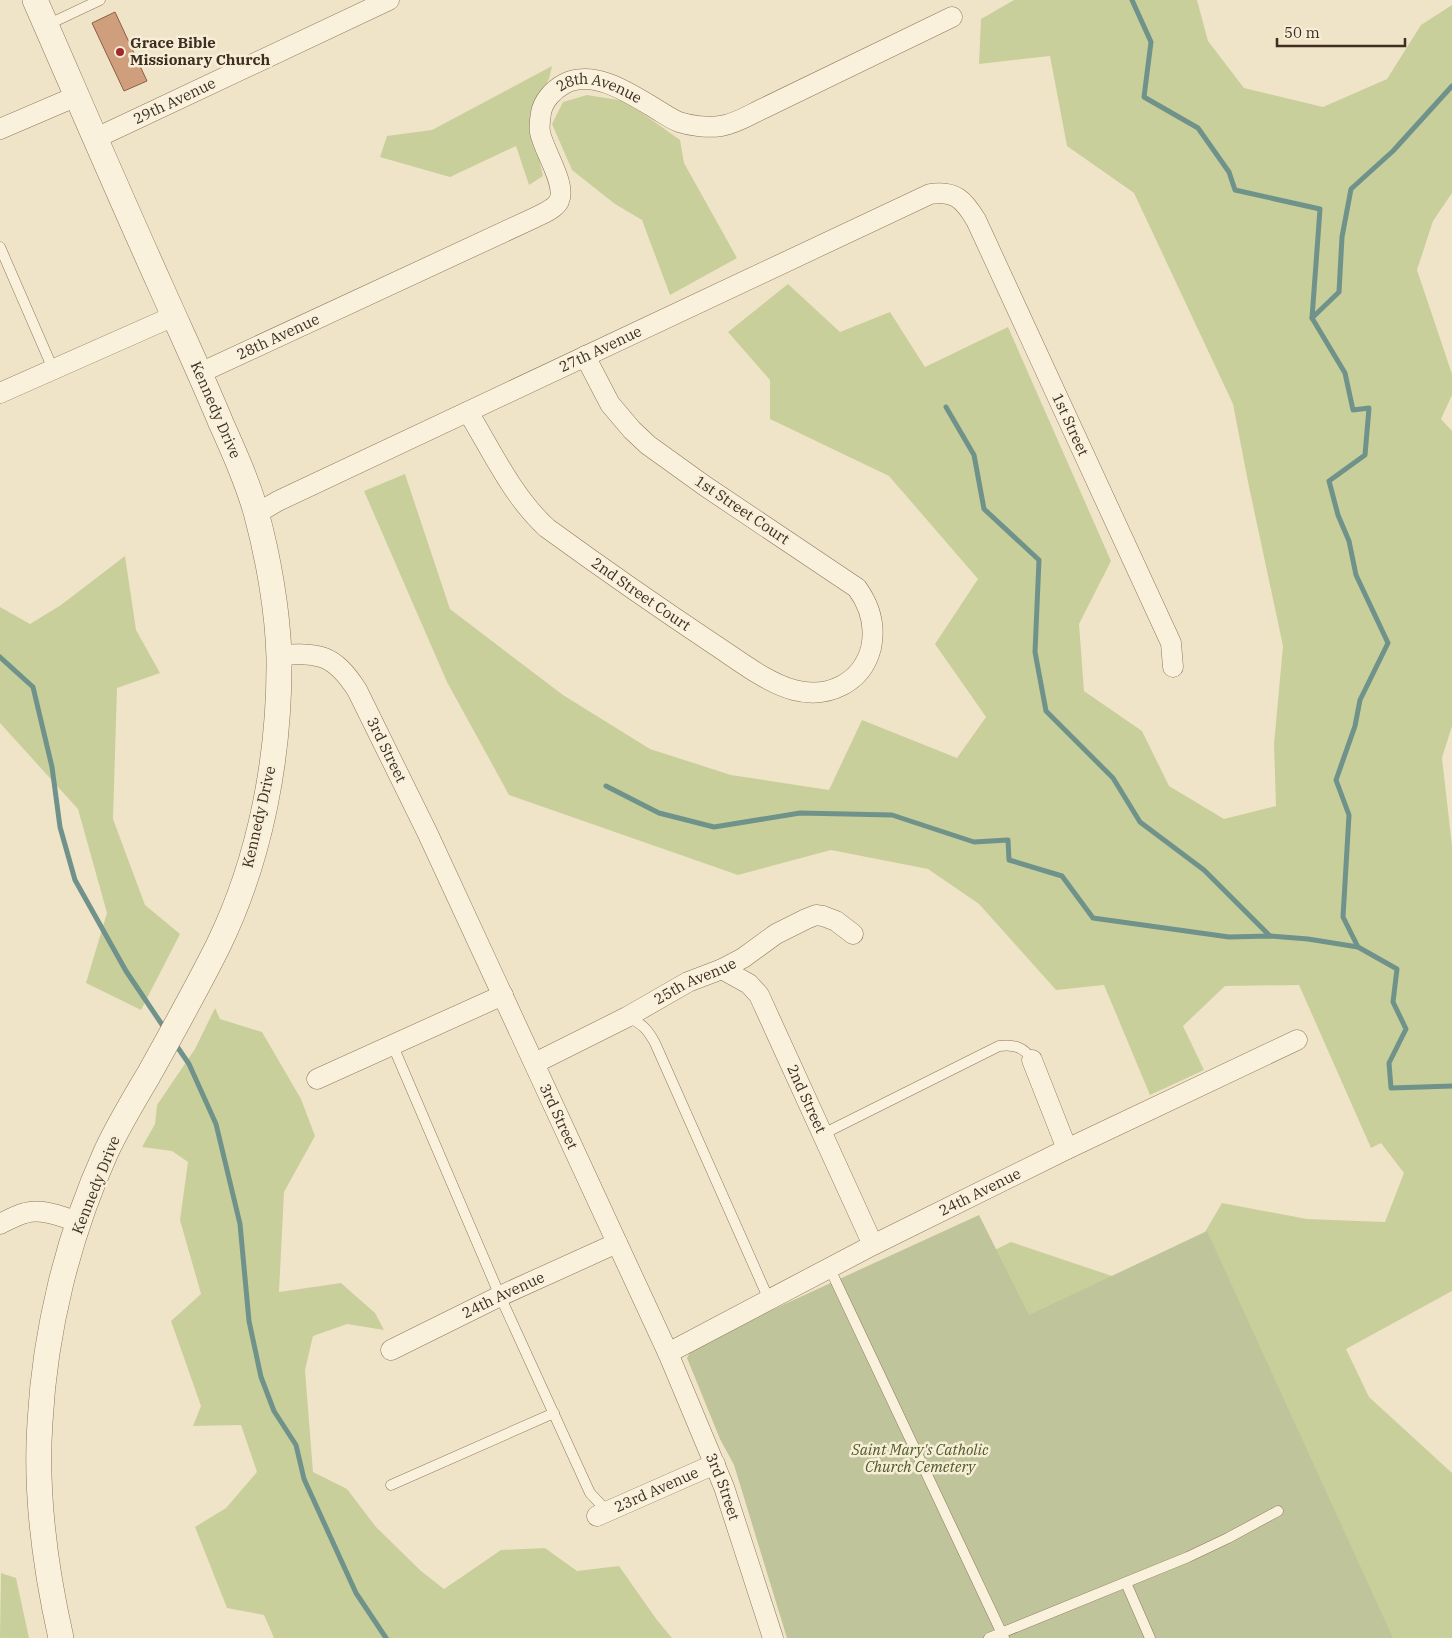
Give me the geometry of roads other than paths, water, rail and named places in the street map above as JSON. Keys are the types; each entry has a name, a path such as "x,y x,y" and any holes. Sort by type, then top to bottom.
{"street":[{"name":"Kennedy Drive","path":"35,0 94,138 232,448 256,514 267,560 279,655 277,725 270,785 239,898 212,958 106,1154 79,1222 62,1279 52,1322 40,1421 39,1464 49,1585 61,1638"},
{"name":"29th Avenue","path":"94,138 389,0"},
{"name":"28th Avenue","path":"200,373 534,218 555,206 560,200 561,191 559,181 543,144 540,121 542,108 548,97 564,84 575,80 600,81 649,104 678,122 720,126 736,122 952,17"},
{"path":"0,129 77,96"},
{"name":"27th Avenue","path":"256,514 278,501 930,194 949,194"},
{"name":"1st Street","path":"949,194 958,197 976,220 1171,643 1173,667"},
{"path":"0,393 174,316"},
{"name":"1st Street Court","path":"585,356 610,404 648,446 857,588 870,610 872,623 872,641 868,658 863,668"},
{"name":"2nd Street Court","path":"468,412 522,502 547,528 659,608 743,663 776,683 793,690 811,693 826,691 849,682 863,668"},
{"name":"3rd Street","path":"279,655 304,654 320,656 331,660 352,682 427,832 668,1353 715,1464 773,1638"},
{"name":"25th Avenue","path":"535,1063 627,1017 688,982 722,969 743,958 776,934 816,916 823,916 836,921 853,934"},
{"name":"2nd Street","path":"722,969 749,984 759,995 873,1245"},
{"path":"317,1079 503,995"},
{"name":"24th Avenue","path":"668,1353 873,1245 1067,1149 1297,1040"},
{"path":"1032,1060 1067,1149"},
{"path":"0,1224 24,1213 34,1212 57,1215 79,1222"},
{"name":"24th Avenue","path":"391,1350 500,1296 617,1243"},
{"name":"23rd Avenue","path":"602,1514 715,1464"}],"lane":[{"path":"46,26 100,0"},
{"path":"0,247 3,264 53,369"},
{"path":"627,1017 638,1021 647,1029 655,1043 766,1292 772,1299"},
{"path":"393,1046 500,1296 590,1494 602,1514"},
{"path":"823,1134 999,1046 1018,1046 1027,1052 1032,1060"},
{"path":"830,1269 1003,1636"},
{"path":"391,1485 554,1413"},
{"path":"989,1638 1003,1636 1126,1583 1228,1538 1278,1511"},
{"path":"1126,1583 1150,1638"}],"waterway":[{"path":"1132,0 1151,42 1144,97 1198,128 1229,172 1235,190 1320,209 1312,318 1345,373 1353,410 1369,408 1365,455 1329,481 1338,515 1349,541 1356,575 1388,643 1360,700 1355,726 1336,780 1349,815 1343,917 1358,947 1397,969 1393,1002 1406,1029 1389,1063 1391,1088 1452,1086"},
{"path":"1312,318 1339,292 1342,237 1351,189 1393,151 1452,86"},
{"path":"946,407 974,455 984,509 1039,560 1035,652 1046,711 1113,778 1140,822 1204,870 1270,936"},
{"path":"0,657 33,687 52,767 60,827 75,880 126,971 165,1029"},
{"path":"606,786 659,813 714,827 800,813 892,815 974,842 1008,840 1009,860 1062,876 1093,918 1229,937 1270,936 1308,939 1358,947"},
{"path":"174,1042 189,1064 216,1124 240,1224 249,1321 261,1377 274,1411 296,1445 304,1479 356,1593 386,1638"}],"place":[{"name":"Grace Bible Missionary Church","path":"120,52"}],"park label":[{"name":"Saint Mary's Catholic Church Cemetery","path":"920,1458"}]}
